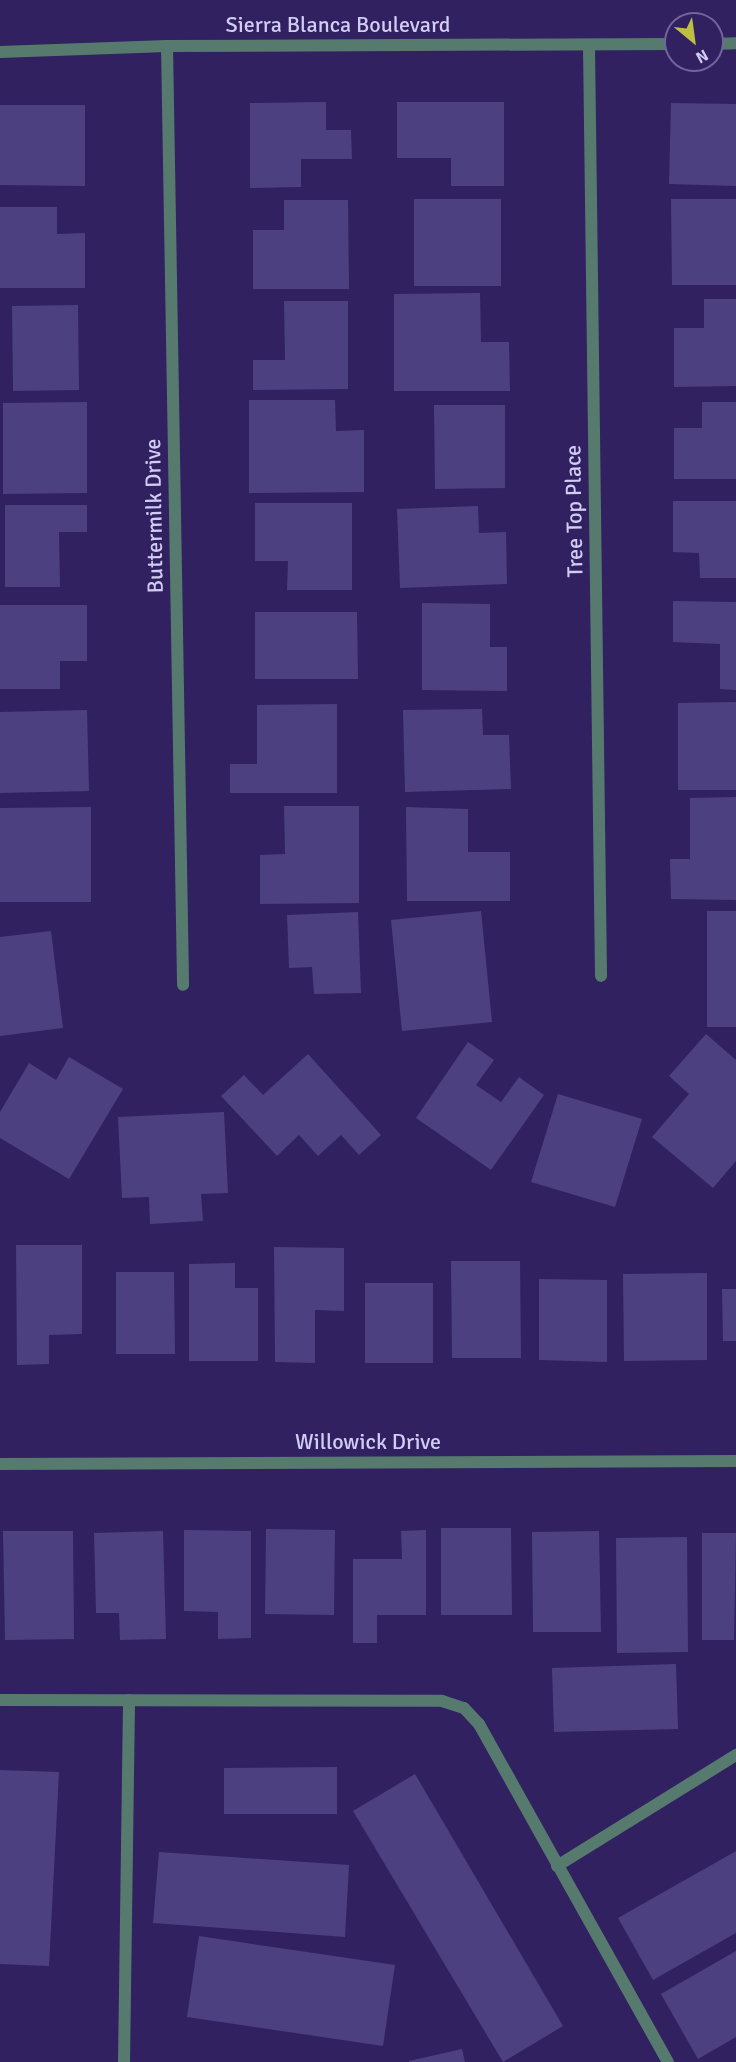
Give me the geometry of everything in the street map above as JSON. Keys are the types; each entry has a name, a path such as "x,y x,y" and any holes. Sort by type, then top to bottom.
{"street":[{"name":"Sierra Blanca Boulevard","path":"0,52 167,46 664,44"},
{"name":"Buttermilk Drive","path":"167,46 183,985"},
{"name":"Tree Top Place","path":"588,46 601,976"},
{"name":"Willowick Drive","path":"0,1464 736,1461"},
{"path":"0,1700 442,1701 464,1708 480,1724 668,2062"},
{"path":"123,2062 129,1700"},
{"path":"557,1866 736,1755"}],"building":[{"path":"326,102 326,130 351,130 352,159 301,159 301,187 250,188 250,103"},
{"path":"397,102 504,102 504,186 451,186 451,158 397,158"},
{"path":"671,103 736,104 736,186 669,184"},
{"path":"0,105 85,105 85,186 0,185"},
{"path":"414,199 501,199 501,286 414,286"},
{"path":"671,199 736,199 736,285 672,285"},
{"path":"284,200 348,200 349,289 253,289 253,230 284,230"},
{"path":"0,207 57,207 57,234 85,233 85,288 0,288"},
{"path":"480,293 481,342 509,342 510,391 394,391 394,294"},
{"path":"704,299 736,299 736,386 674,387 674,328 704,328"},
{"path":"284,301 348,301 348,389 253,390 253,360 285,360"},
{"path":"78,305 79,390 13,391 12,306"},
{"path":"249,400 335,400 336,431 364,430 364,492 249,493"},
{"path":"87,402 87,493 3,494 3,403"},
{"path":"702,402 736,402 736,479 674,479 674,428 702,428"},
{"path":"434,405 505,405 505,488 435,489"},
{"path":"673,501 736,501 736,578 700,578 699,553 673,552"},
{"path":"255,503 352,503 352,590 287,590 288,561 255,561"},
{"path":"5,505 87,505 87,532 59,532 60,587 5,587"},
{"path":"478,506 479,533 506,532 507,584 400,588 397,509"},
{"path":"673,601 736,602 736,690 720,689 720,644 673,642"},
{"path":"422,603 490,604 490,647 507,647 507,691 422,690"},
{"path":"0,605 87,605 87,661 60,661 60,689 0,689"},
{"path":"255,612 357,612 358,679 255,679"},
{"path":"736,702 736,790 678,790 678,703"},
{"path":"337,704 337,793 230,793 230,764 257,764 257,705"},
{"path":"482,709 483,735 509,735 511,789 405,792 403,710"},
{"path":"87,710 89,791 0,793 0,712"},
{"path":"736,797 736,900 671,899 670,859 690,859 690,798"},
{"path":"284,806 359,806 359,903 260,904 260,855 285,854"},
{"path":"91,807 91,902 0,902 0,808"},
{"path":"406,807 468,809 468,852 510,852 510,901 407,901"},
{"path":"481,911 492,1022 402,1031 391,920"},
{"path":"707,911 736,911 736,1027 707,1027"},
{"path":"358,912 361,993 314,994 312,967 289,968 287,915"},
{"path":"51,931 63,1028 0,1036 0,937"},
{"path":"706,1034 736,1060 736,1161 713,1188 652,1137 689,1094 669,1076"},
{"path":"468,1042 494,1060 476,1085 501,1102 519,1077 544,1095 491,1170 416,1118"},
{"path":"308,1054 381,1135 359,1155 341,1135 318,1156 299,1135 277,1156 221,1096 244,1075 263,1095"},
{"path":"69,1057 123,1089 69,1179 0,1138 0,1112 29,1063 56,1080"},
{"path":"558,1094 642,1119 615,1207 531,1182"},
{"path":"224,1112 228,1193 201,1194 203,1221 150,1224 149,1197 122,1198 118,1117"},
{"path":"16,1245 82,1245 82,1334 49,1335 49,1364 17,1365"},
{"path":"274,1247 344,1248 344,1311 315,1310 315,1363 275,1362"},
{"path":"451,1261 520,1261 521,1358 452,1358"},
{"path":"235,1263 235,1288 258,1288 258,1361 189,1361 189,1264"},
{"path":"116,1272 174,1272 175,1354 116,1354"},
{"path":"707,1273 707,1360 624,1361 623,1274"},
{"path":"539,1279 607,1280 607,1362 539,1360"},
{"path":"365,1283 433,1283 433,1363 365,1363"},
{"path":"722,1289 736,1289 736,1341 723,1341"},
{"path":"441,1528 511,1528 512,1615 441,1615"},
{"path":"266,1529 335,1530 334,1615 265,1614"},
{"path":"184,1530 251,1531 251,1638 218,1639 218,1612 184,1611"},
{"path":"426,1530 426,1615 377,1615 377,1643 353,1643 353,1559 402,1559 401,1531"},
{"path":"3,1531 73,1531 74,1639 5,1640"},
{"path":"163,1531 166,1639 120,1640 119,1613 96,1613 94,1533"},
{"path":"599,1531 601,1632 533,1632 532,1532"},
{"path":"702,1533 736,1533 734,1640 702,1640"},
{"path":"687,1537 688,1652 617,1653 616,1538"},
{"path":"676,1664 678,1729 554,1732 552,1668"},
{"path":"337,1767 337,1814 224,1814 224,1768"},
{"path":"0,1770 59,1772 49,1966 0,1964"},
{"path":"415,1774 563,2026 503,2062 353,1811"},
{"path":"736,1851 736,1933 653,1980 618,1918"},
{"path":"159,1852 349,1865 345,1937 153,1923"},
{"path":"199,1936 395,1965 383,2046 187,2017"},
{"path":"736,1951 736,2037 698,2059 661,1994"},
{"path":"462,2049 465,2062 409,2062 409,2061"}]}
